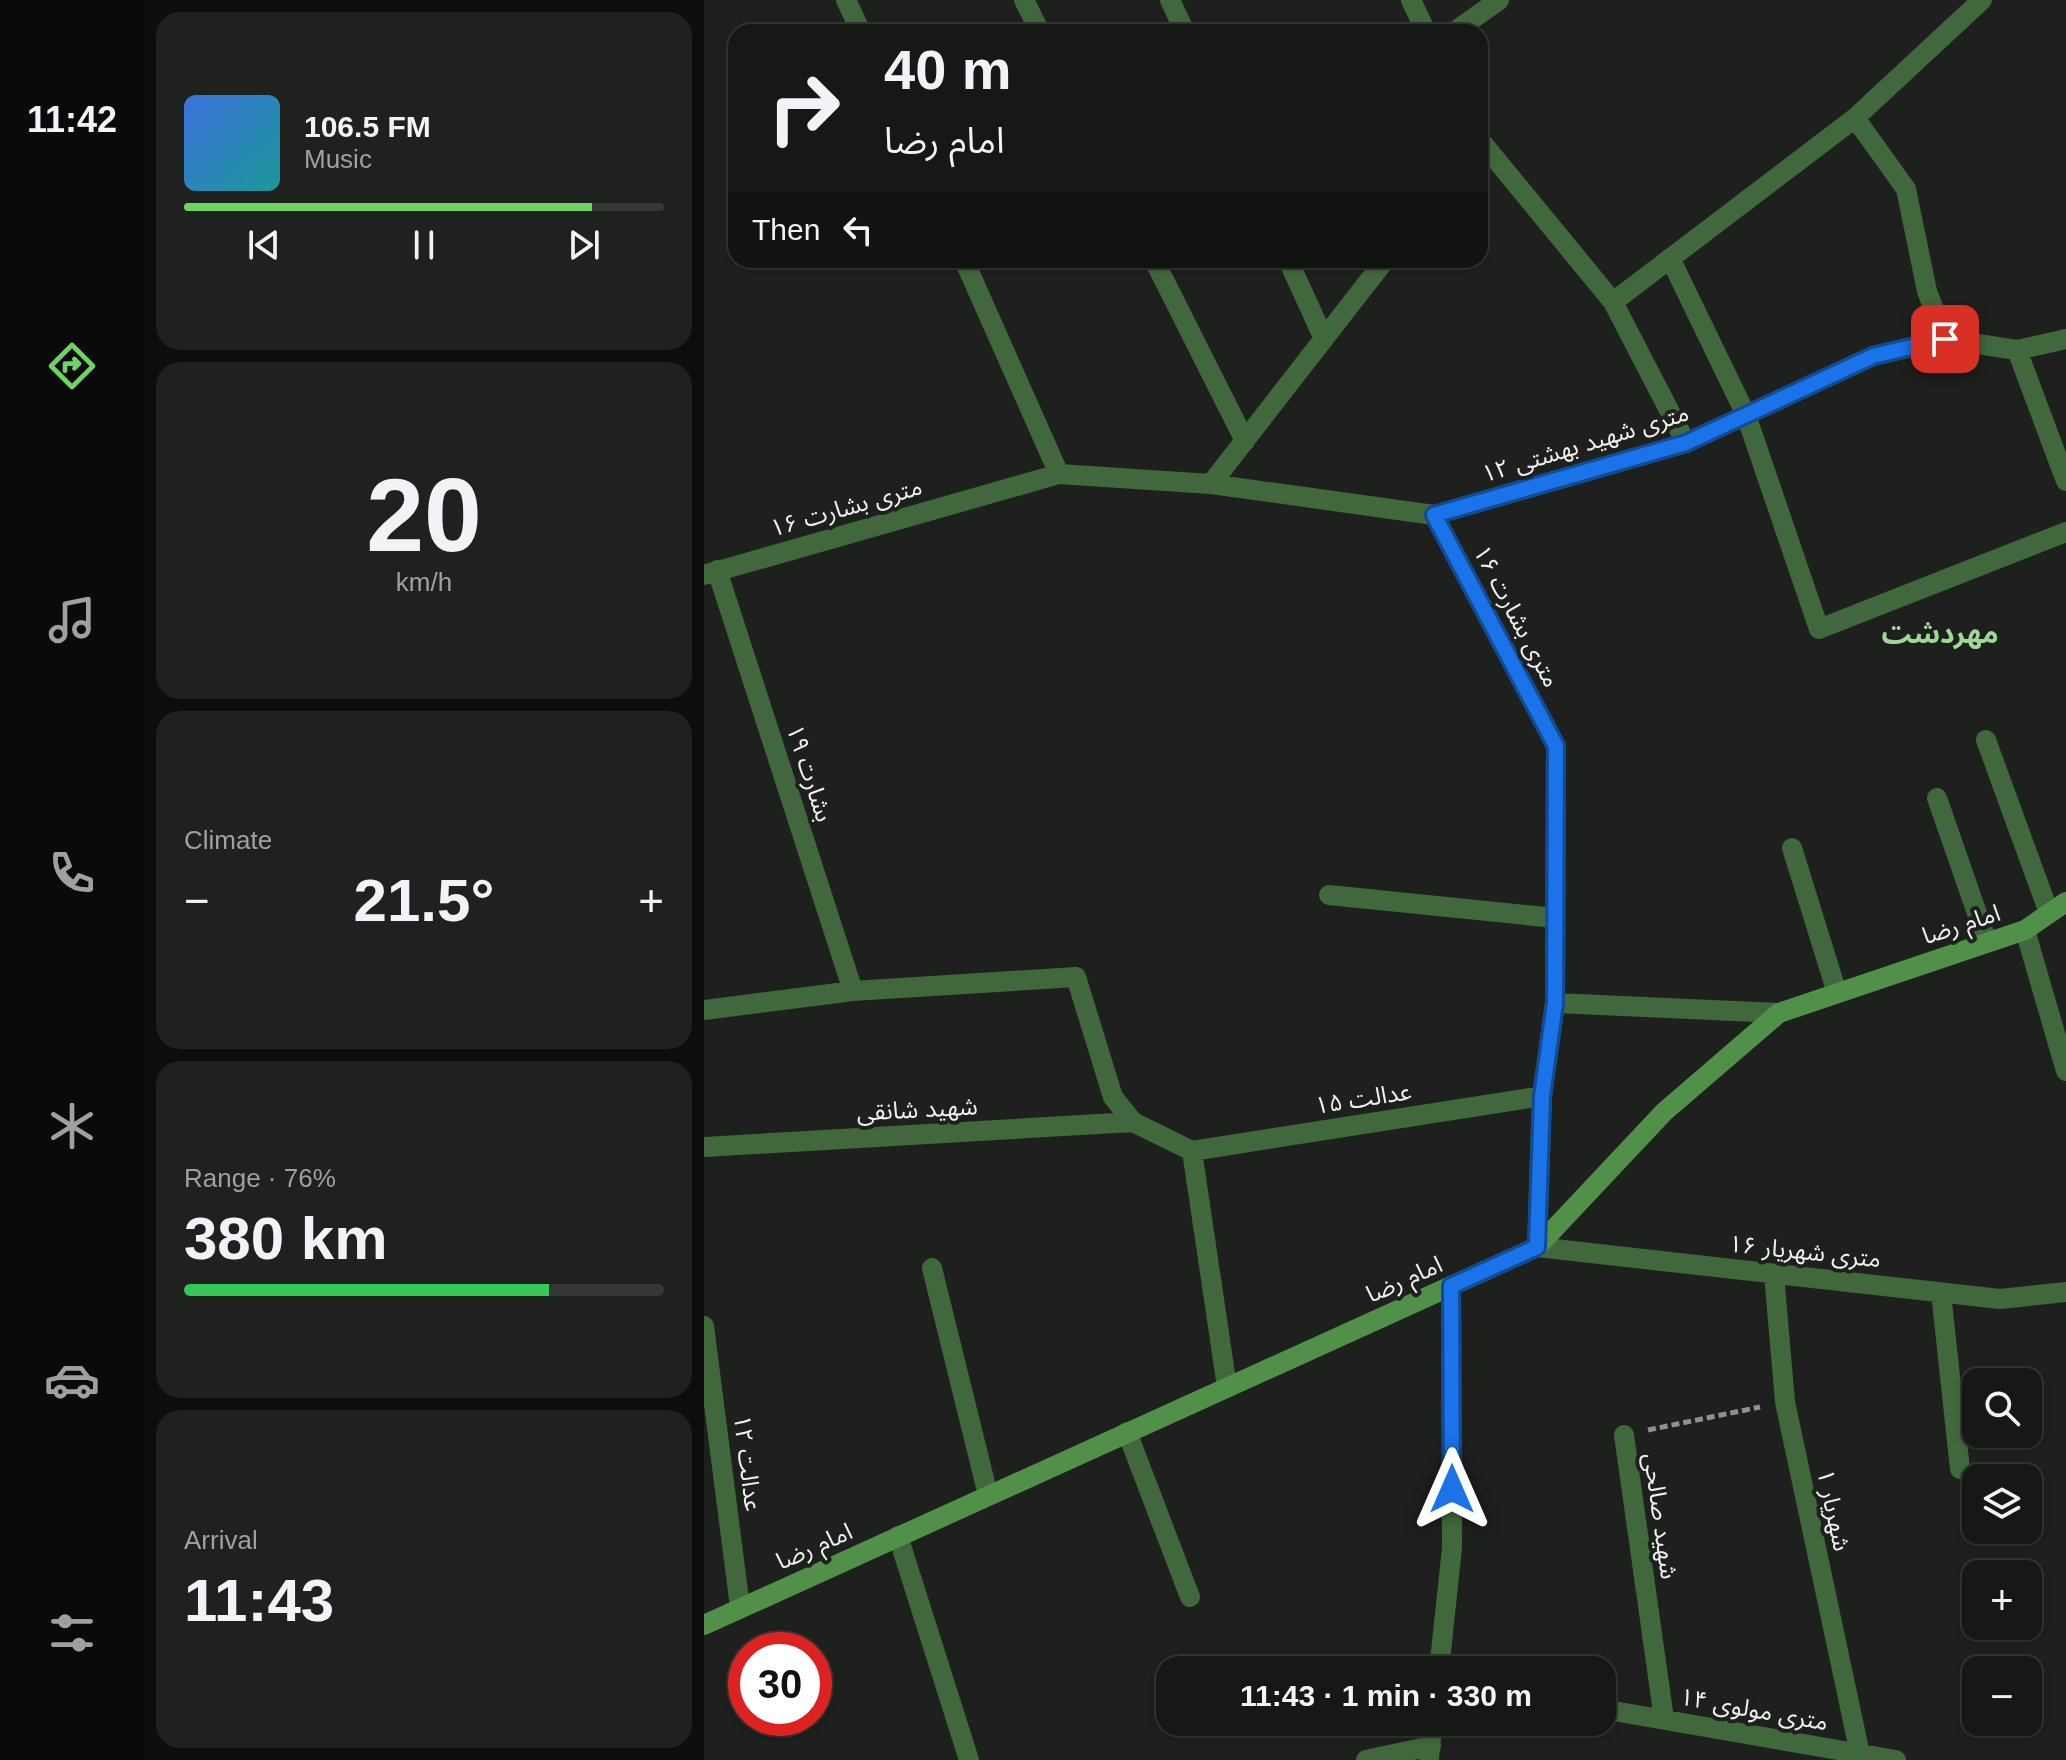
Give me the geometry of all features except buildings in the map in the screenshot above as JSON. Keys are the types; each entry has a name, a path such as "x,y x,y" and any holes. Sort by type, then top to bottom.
{"street":[{"path":"846,0 857,24"},
{"path":"1024,0 1036,24"},
{"path":"1170,0 1181,24"},
{"path":"1411,0 1422,24"},
{"path":"1465,24 1499,0"},
{"path":"1613,302 1855,118 1982,0"},
{"path":"1855,118 1906,189 1927,291 1945,339"},
{"path":"1488,150 1613,302 1686,443"},
{"path":"1670,258 1746,415 1819,629 2066,532"},
{"path":"968,268 1059,474"},
{"path":"1158,268 1245,441"},
{"path":"1292,268 1324,339"},
{"path":"1211,484 1379,268"},
{"name":"۱۲ متری شهید بهشتی","path":"1434,515 1686,443 1873,356 1945,339 2017,350 2066,339"},
{"path":"2017,350 2066,481"},
{"name":"۱۶ متری بشارت","path":"710,573 1059,474 1211,484 1434,515 1556,746 1555,1003 1542,1096 1537,1247"},
{"name":"بشارت ۱۹","path":"710,573 853,991"},
{"path":"1986,740 2058,908"},
{"path":"1937,798 1987,942"},
{"path":"1792,848 1837,993"},
{"path":"1329,895 1555,918"},
{"name":"امام رضا","path":"704,1625 1537,1247 1664,1112 1779,1013 2025,930 2058,908"},
{"path":"2025,930 2066,1071"},
{"path":"704,1010 853,991 1076,977 1113,1097 1133,1122 1192,1151 1227,1387"},
{"path":"1555,1003 1779,1013"},
{"name":"عدالت ۱۵","path":"1192,1151 1542,1096"},
{"name":"شهید شانقی","path":"704,1147 1133,1122"},
{"name":"۱۶ متری شهریار","path":"1537,1247 2000,1299 2066,1292"},
{"path":"932,1268 988,1495"},
{"name":"شهریار ۱","path":"1774,1274 1785,1402 1860,1754"},
{"path":"1440,1656 1452,1548 1451,1286"},
{"path":"1941,1293 1960,1469"},
{"name":"عدالت ۱۲","path":"704,1326 740,1607"},
{"path":"1127,1432 1190,1597"},
{"name":"شهید صالحی","path":"1624,1435 1664,1719"},
{"path":"898,1536 969,1760"},
{"name":"۱۴ متری مولوی","path":"1616,1711 1896,1760"},
{"path":"1366,1760 1430,1753"}],"path":[{"name":"شهید صالحی","path":"1624,1435 1785,1402"}],"district":[{"name":"مهردشت","path":"1940,633"}],"route":[{"path":"1452,1489 1451,1286 1537,1247 1542,1096 1555,1003 1556,746 1434,515 1686,443 1873,356 1945,339"}]}
